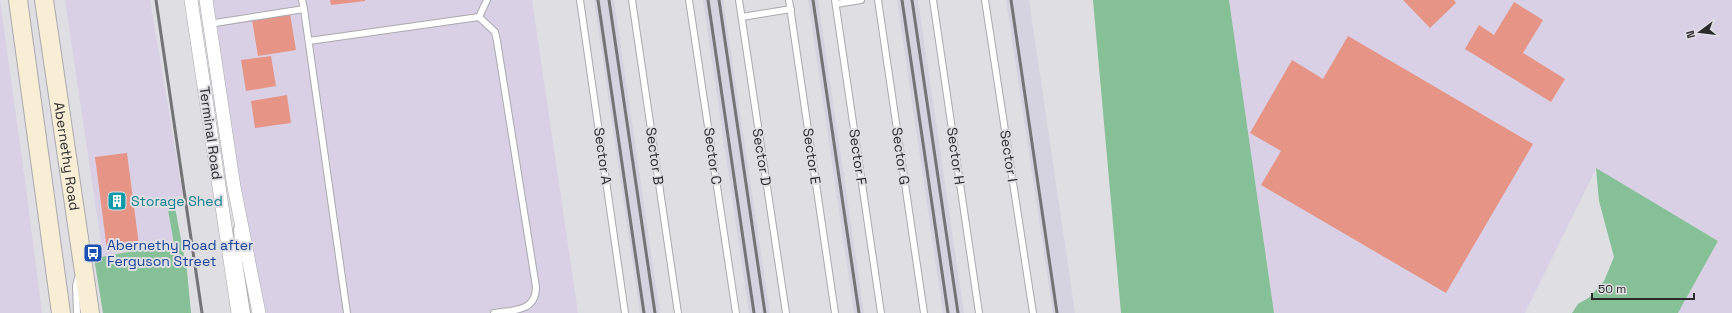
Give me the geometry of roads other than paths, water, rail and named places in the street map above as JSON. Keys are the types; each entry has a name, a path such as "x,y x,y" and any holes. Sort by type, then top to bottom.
{"main road":[{"name":"Abernethy Road","path":"18,0 61,313"},
{"name":"Abernethy Road","path":"44,0 90,313"}],"street":[{"name":"Terminal Road","path":"191,0 238,313"},
{"path":"206,0 234,187 259,313"}],"lane":[{"path":"302,0 347,313"},
{"path":"479,16 487,0"},
{"name":"Sector A","path":"580,0 625,313"},
{"name":"Sector B","path":"632,0 678,313"},
{"name":"Sector C","path":"689,0 736,313"},
{"name":"Sector D","path":"739,0 786,313"},
{"name":"Sector E","path":"789,0 835,313"},
{"path":"835,2 861,0"},
{"name":"Sector G","path":"878,0 924,313"},
{"name":"Sector H","path":"933,0 979,313"},
{"name":"Sector I","path":"985,0 1033,313"},
{"name":"Sector F","path":"835,2 881,313"},
{"path":"209,24 304,9"},
{"path":"742,17 790,10"},
{"path":"309,41 479,16"},
{"path":"479,16 495,32 497,41 536,287 536,295 533,302 527,307 494,313"},
{"path":"234,187 239,262 246,313"},
{"path":"77,313 76,286 82,260"}],"railway":[{"path":"156,0 202,313"},
{"path":"598,0 644,313"},
{"path":"609,0 655,313"},
{"path":"708,0 754,313"},
{"path":"719,0 765,313"},
{"path":"813,0 859,313"},
{"path":"902,0 948,313"},
{"path":"912,0 958,313"},
{"path":"1011,0 1057,313"}],"place":[{"name":"Storage Shed","path":"117,201"},
{"name":"Abernethy Road after Ferguson Street","path":"93,253"}]}
